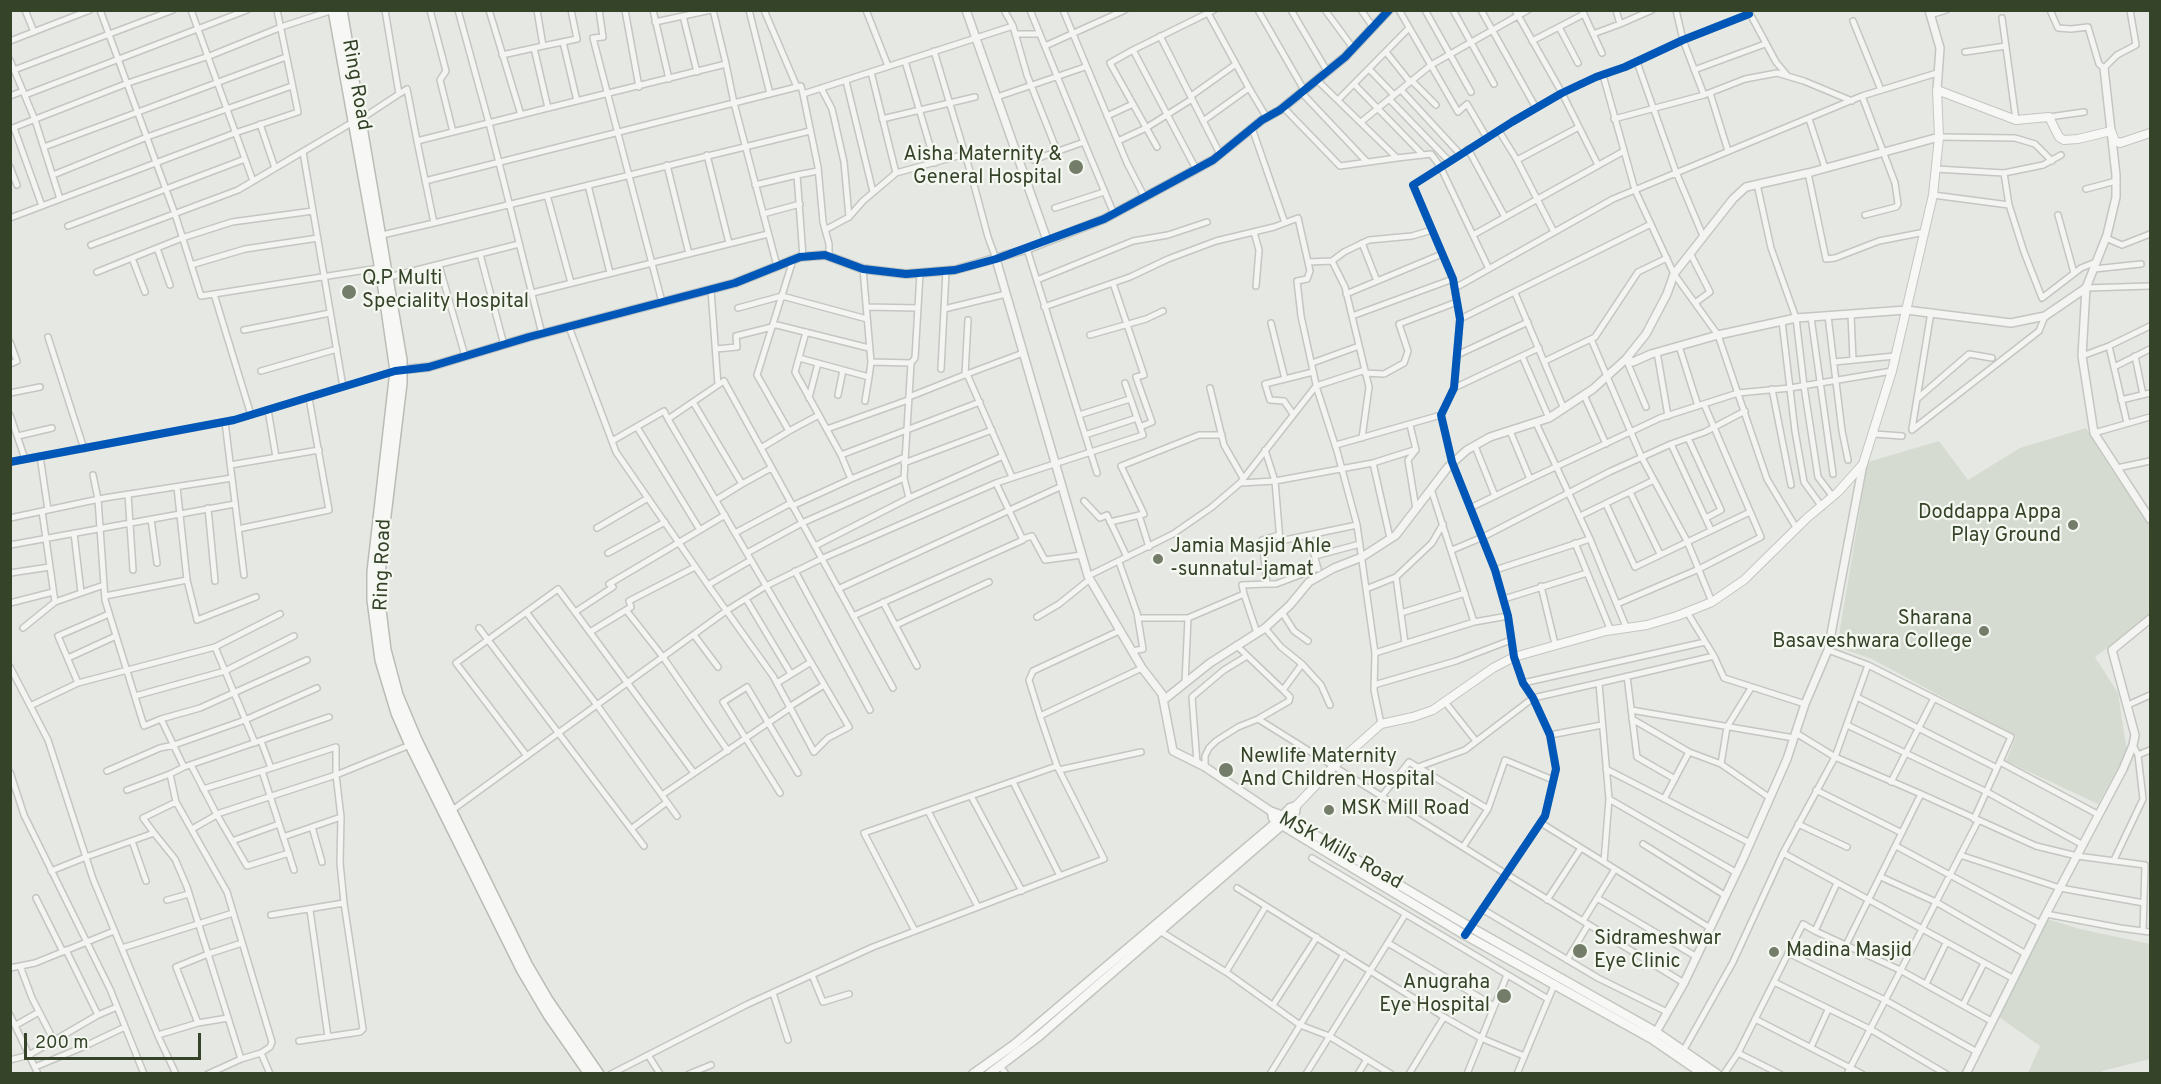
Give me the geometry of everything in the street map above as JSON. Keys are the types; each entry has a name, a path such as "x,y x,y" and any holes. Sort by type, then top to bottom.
{"highway":[{"name":"Ring Road","path":"333,10 382,235 399,370 381,557 382,626 386,650 401,703 417,740 538,984 599,1074"},
{"name":"Ring Road","path":"342,10 379,268 399,370 374,544 372,600 380,660 387,685 410,744 522,971 548,1015 589,1074"}],"main road":[{"path":"973,1074 1015,1044 1296,811 1296,806 1334,766 1381,724 1433,710 1493,668 1514,657 1611,631 1647,625 1712,602 1744,580 1833,497 1863,465 1892,371 1933,195 1939,136 1937,90 2016,120 2049,117 2059,137 2064,140 2111,131 2115,141 2120,143 2151,134"},
{"name":"MSK Mills Road","path":"1272,812 1273,817 1283,820 1468,931 1654,1035 1717,1074"},
{"path":"989,1074 1039,1036 1156,929"},
{"name":"MSK Mills Road","path":"1691,1060 1703,1074"}],"street":[{"path":"25,10 34,32"},
{"path":"10,41 90,10"},
{"path":"100,10 175,214 201,296 379,268"},
{"path":"14,70 173,10"},
{"path":"191,10 253,181"},
{"path":"10,96 24,93 247,10"},
{"path":"10,218 298,111 277,10"},
{"path":"42,206 12,128 128,83 333,10"},
{"path":"385,10 399,94"},
{"path":"430,10 446,71 440,80 453,132"},
{"path":"458,10 542,334"},
{"path":"489,10 521,115"},
{"path":"537,10 543,46"},
{"path":"502,55 577,39 572,10"},
{"path":"598,10 603,37 593,38 662,302"},
{"path":"625,10 639,87"},
{"path":"653,10 669,79"},
{"path":"749,10 770,94"},
{"path":"764,10 797,87"},
{"path":"866,10 888,66"},
{"path":"966,10 1047,240"},
{"path":"1004,10 1013,26 1031,86 1057,151"},
{"path":"1030,10 1114,214"},
{"path":"1063,10 1085,67 1144,198"},
{"path":"1046,46 1125,10"},
{"path":"1258,10 1303,91 1367,162"},
{"path":"1291,10 1328,71"},
{"path":"1325,10 1353,48"},
{"path":"1360,10 1373,27"},
{"path":"10,462 225,422 399,370 429,367 542,334 711,290 803,257 825,255 863,269 906,274 946,271 1027,249 1114,214 1197,170 1328,71 1389,10"},
{"path":"1399,10 1458,112 1467,104 1487,138"},
{"path":"1425,10 1471,92"},
{"path":"1453,10 1494,84"},
{"path":"1481,10 1536,108"},
{"path":"1360,122 1431,65 1493,30 1517,13 1528,10"},
{"path":"1616,10 1620,24"},
{"path":"1633,10 1634,19"},
{"path":"1593,34 1652,10"},
{"path":"1676,10 1694,70 1707,94 1728,151"},
{"path":"1937,90 1940,48 1930,13 1946,10"},
{"path":"2050,10 2058,27 2071,29 2088,27 2099,64 2104,68 2116,181 2114,210 2106,238 2086,288 2082,356 2094,433 2151,519"},
{"path":"2104,68 2117,55 2136,45 2130,10"},
{"path":"655,22 680,15 709,11 726,64 777,266"},
{"path":"1157,147 1110,63 1211,12 1236,64 1267,118"},
{"path":"1532,41 1583,12 1602,53"},
{"path":"1468,931 1545,816 1556,769 1550,735 1533,698 1523,683 1514,657 1508,616 1495,570 1452,462 1441,415 1454,388 1460,319 1453,279 1413,185 1440,166 1562,93 1748,12 1776,62 1788,76"},
{"path":"1517,13 1562,93 1598,165"},
{"path":"680,15 697,72"},
{"path":"2002,18 2016,120"},
{"path":"1853,21 1881,90"},
{"path":"803,94 1013,26"},
{"path":"1559,27 1578,63"},
{"path":"1338,100 1409,28"},
{"path":"1015,34 1040,34"},
{"path":"1161,36 1220,154"},
{"path":"563,42 577,101"},
{"path":"1694,70 1765,44"},
{"path":"1965,52 2006,46"},
{"path":"534,48 548,108"},
{"path":"1133,50 1197,170"},
{"path":"934,51 1089,578 1142,668 1165,699 1173,751 1205,767 1272,812"},
{"path":"1386,52 1411,82 1436,105"},
{"path":"44,147 286,57"},
{"path":"10,60 35,120 60,200"},
{"path":"905,61 935,162"},
{"path":"1636,62 1676,172 1703,236"},
{"path":"417,141 726,64"},
{"path":"1118,141 1168,115 1236,64"},
{"path":"997,97 1085,67"},
{"path":"1369,69 1449,161"},
{"path":"871,72 896,173"},
{"path":"1614,119 1707,94 1745,79 1778,73 1853,102"},
{"path":"1455,288 1613,199 1863,96 1937,73"},
{"path":"1603,75 1635,190 1674,274 1718,335 1767,479 1797,529"},
{"path":"1317,80 1397,158"},
{"path":"846,81 873,192"},
{"path":"1354,84 1423,155"},
{"path":"52,175 147,137 292,86"},
{"path":"425,181 801,86 818,171 829,256"},
{"path":"821,88 832,109 844,162 849,217"},
{"path":"1203,121 1249,88"},
{"path":"91,245 238,190 407,89 434,223"},
{"path":"1401,90 1460,154"},
{"path":"1863,96 1895,183 1898,206 1865,215"},
{"path":"882,119 975,97"},
{"path":"1107,117 1133,105"},
{"path":"1283,107 1340,166 1431,154 1440,166 1489,269"},
{"path":"2049,117 2084,112"},
{"path":"1809,119 1825,168"},
{"path":"260,124 275,168"},
{"path":"1517,160 1579,127"},
{"path":"1252,128 1285,223"},
{"path":"382,235 810,131"},
{"path":"1499,131 1517,160 1554,232"},
{"path":"1257,633 1242,585 1276,584 1362,557 1396,535 1452,462 1491,437 1549,418 1584,395 1626,359 1646,334 1667,294 1674,274 1732,199 1746,187 1809,173 1939,136 2014,138 2035,144 2052,160"},
{"path":"1032,160 1084,142"},
{"path":"1468,150 1505,217"},
{"path":"1473,235 1624,151"},
{"path":"303,152 343,387"},
{"path":"825,230 849,217 873,192 896,173 965,154"},
{"path":"707,155 729,243"},
{"path":"1936,169 2004,173 2043,165 2061,156"},
{"path":"68,226 245,159"},
{"path":"668,165 689,254"},
{"path":"10,167 17,185"},
{"path":"755,185 818,171"},
{"path":"1809,173 1826,259 1836,258 1879,241 1925,232"},
{"path":"2004,173 2009,205 2042,298 2081,268 2095,265 2141,264"},
{"path":"797,175 803,257"},
{"path":"2086,189 2116,181"},
{"path":"1757,184 1771,248 1796,318 1818,477 1833,497"},
{"path":"588,185 610,273"},
{"path":"1054,208 1104,192"},
{"path":"547,195 571,283"},
{"path":"1933,195 2009,205"},
{"path":"763,214 800,204"},
{"path":"97,272 182,238 232,222 313,211"},
{"path":"2058,215 2074,273"},
{"path":"1044,307 1207,245 1298,218 1310,272 1307,279 1297,280 1301,316 1316,386 1336,445 1357,525 1375,653 1374,685 1381,724"},
{"path":"1037,280 1133,241 1168,235 1207,222"},
{"path":"1460,319 1651,224"},
{"path":"1308,262 1332,261 1344,252 1369,240 1412,236 1432,230"},
{"path":"1254,232 1259,250 1256,286"},
{"path":"532,293 768,234"},
{"path":"2106,238 2122,245 2151,234"},
{"path":"191,265 244,249 318,238"},
{"path":"1362,243 1377,281"},
{"path":"389,278 519,244"},
{"path":"156,248 170,285"},
{"path":"1027,249 1097,473"},
{"path":"1690,253 1710,292 1695,303"},
{"path":"480,254 504,345"},
{"path":"1346,294 1442,254"},
{"path":"132,258 145,292"},
{"path":"1545,361 1595,337 1638,272 1667,258"},
{"path":"789,431 757,375 793,260"},
{"path":"1332,261 1346,294 1369,387 1362,438"},
{"path":"440,264 465,356"},
{"path":"863,269 871,362 865,400"},
{"path":"941,369 946,271"},
{"path":"909,498 904,478 906,431 911,363 915,358 921,273"},
{"path":"1352,316 1453,279"},
{"path":"1113,282 1144,375 1136,377 1152,422 1140,427"},
{"path":"1626,359 1633,362 1657,352 1718,335 1796,318 1906,310 2011,323 2045,316 2086,288 2151,286"},
{"path":"711,290 718,385"},
{"path":"1515,293 1564,409"},
{"path":"214,294 251,415"},
{"path":"944,309 1006,294"},
{"path":"738,308 782,296 867,319"},
{"path":"1037,617 1059,604 1089,578 1173,534 1212,507 1242,481 1316,386 1365,371 1384,374 1404,363 1408,351 1399,324 1457,302"},
{"path":"866,308 918,308"},
{"path":"1090,335 1127,325 1163,311"},
{"path":"1931,312 1912,429 2039,331 2045,316"},
{"path":"244,330 330,313"},
{"path":"1851,314 1853,360"},
{"path":"1828,316 1842,431 1848,460"},
{"path":"1811,317 1833,474"},
{"path":"968,320 966,375 1012,477"},
{"path":"1782,321 1795,431 1804,482 1822,507"},
{"path":"1456,355 1528,322"},
{"path":"1271,323 1285,379"},
{"path":"716,349 737,347 736,336 772,326 869,348"},
{"path":"2082,356 2151,326"},
{"path":"569,327 616,452 777,683 814,752 828,738 849,727 664,411 612,441"},
{"path":"806,332 795,372 841,455 851,479"},
{"path":"48,337 84,449"},
{"path":"1591,339 1642,458 1687,542 1712,602"},
{"path":"10,342 17,361 10,364"},
{"path":"1312,363 1359,346"},
{"path":"1617,604 1699,569 1761,537 1714,428 1701,405 1679,346"},
{"path":"2109,346 2127,423"},
{"path":"1454,388 1539,348"},
{"path":"261,371 337,349"},
{"path":"2114,367 2151,349"},
{"path":"1657,352 1668,416"},
{"path":"827,429 1023,353"},
{"path":"1917,399 1969,354 1992,358"},
{"path":"1522,356 1549,418"},
{"path":"1834,362 1895,356"},
{"path":"2136,356 2143,395"},
{"path":"799,358 869,377"},
{"path":"1626,359 1646,407"},
{"path":"871,362 911,363"},
{"path":"810,398 818,363"},
{"path":"838,395 843,370"},
{"path":"1470,508 1668,416 1701,405 1738,393 1804,386 1892,371"},
{"path":"1293,414 1284,402 1270,400 1265,384 1313,372"},
{"path":"668,419 724,381 893,688"},
{"path":"452,811 726,611 766,586 821,558 996,483 1143,435 1125,383"},
{"path":"10,393 40,387"},
{"path":"1210,388 1224,445 1242,481"},
{"path":"1772,389 1791,485"},
{"path":"2121,400 2151,393"},
{"path":"1584,395 1606,444"},
{"path":"238,529 329,510 309,398"},
{"path":"1078,415 1130,399"},
{"path":"693,402 742,484"},
{"path":"841,455 980,402"},
{"path":"268,410 276,457"},
{"path":"1452,550 1483,537 1609,471 1714,428 1745,411"},
{"path":"10,415 25,459"},
{"path":"761,448 819,415"},
{"path":"1336,445 1441,415"},
{"path":"2094,433 2151,417"},
{"path":"1084,435 1137,418"},
{"path":"225,422 244,575"},
{"path":"1536,423 1590,538 1627,629"},
{"path":"1410,425 1416,450"},
{"path":"636,427 700,530"},
{"path":"18,436 52,428"},
{"path":"735,533 851,479 992,430"},
{"path":"1510,431 1530,480"},
{"path":"1874,434 1902,436"},
{"path":"1110,522 1144,514 1122,466 1199,435 1222,435"},
{"path":"1688,438 1721,510 1706,518"},
{"path":"1671,444 1711,530"},
{"path":"1475,446 1495,496"},
{"path":"230,465 319,450"},
{"path":"1265,450 1275,481 1280,541 1357,525"},
{"path":"1242,481 1275,481 1342,470 1416,450"},
{"path":"1416,450 1408,460 1416,509"},
{"path":"40,456 46,538 55,602"},
{"path":"815,546 909,498 1003,456"},
{"path":"2117,468 2151,461"},
{"path":"1373,463 1390,538"},
{"path":"1654,1035 1684,983 1737,873 1770,798 1828,650 1863,465"},
{"path":"716,500 771,468"},
{"path":"93,476 98,499 105,596 144,726 200,708 307,660"},
{"path":"10,518 98,499 232,478"},
{"path":"747,553 802,523 904,478"},
{"path":"1580,516 1654,480"},
{"path":"996,483 1022,539"},
{"path":"838,589 1062,486"},
{"path":"177,487 187,580 197,620 256,597"},
{"path":"1431,489 1474,622"},
{"path":"1630,492 1660,554"},
{"path":"128,494 133,570"},
{"path":"597,528 648,498"},
{"path":"1084,501 1100,518 1107,514 1127,557"},
{"path":"10,545 235,504"},
{"path":"1606,504 1635,567 1750,512"},
{"path":"208,508 215,581"},
{"path":"575,612 613,587 609,584 725,515"},
{"path":"1139,515 1149,547"},
{"path":"151,519 157,563"},
{"path":"608,553 665,522"},
{"path":"1366,589 1396,577 1432,543 1443,524"},
{"path":"74,533 81,592"},
{"path":"1267,584 1262,540 1279,535"},
{"path":"853,616 1032,536 1045,560 1082,555"},
{"path":"1309,536 1319,571"},
{"path":"1495,570 1590,538"},
{"path":"1575,543 1611,631"},
{"path":"1315,556 1360,544"},
{"path":"708,585 751,560"},
{"path":"1119,561 1138,618 1143,649 1132,651"},
{"path":"10,573 50,567"},
{"path":"590,632 631,607 629,601 695,567"},
{"path":"795,571 870,710"},
{"path":"1165,699 1236,645 1265,628 1319,571"},
{"path":"1504,599 1587,573"},
{"path":"1396,577 1405,643"},
{"path":"105,596 187,580"},
{"path":"896,625 989,582"},
{"path":"23,628 55,602 104,585"},
{"path":"1541,586 1555,645"},
{"path":"526,756 456,663 558,589 694,773"},
{"path":"10,603 53,592"},
{"path":"1401,613 1465,593"},
{"path":"1138,618 1188,618 1244,594"},
{"path":"746,599 791,674"},
{"path":"883,602 917,666"},
{"path":"626,610 663,657 728,750"},
{"path":"526,612 677,816"},
{"path":"1282,612 1294,631 1308,641"},
{"path":"1687,612 1714,656 1724,678 1805,704"},
{"path":"78,683 58,636 109,614"},
{"path":"32,705 78,683 127,672 214,647 280,614"},
{"path":"1375,653 1474,622 1508,616"},
{"path":"1185,683 1188,618"},
{"path":"1966,1074 2046,914 2123,769 2133,745 2135,735 2112,650 2151,619"},
{"path":"479,628 560,732 644,846"},
{"path":"1265,628 1281,647 1302,664 1321,685 1330,705"},
{"path":"611,1074 773,993 873,947 1104,860 1058,768 1029,680 1033,671 1119,631"},
{"path":"694,635 718,668"},
{"path":"68,658 116,636"},
{"path":"135,696 225,671 294,636"},
{"path":"1374,685 1456,661 1511,640"},
{"path":"1523,683 1705,642"},
{"path":"1205,767 1205,756 1209,748 1238,727 1258,719 1289,701 1290,697 1236,645"},
{"path":"214,647 245,720 271,768"},
{"path":"1828,650 1868,665 2012,738 1960,855 1849,1071"},
{"path":"1197,763 1192,697 1224,670 1247,656"},
{"path":"1418,767 1465,750 1533,698 1714,656"},
{"path":"777,683 811,662"},
{"path":"1283,690 1302,664"},
{"path":"1682,1053 1733,962 1783,853 1835,757 1868,665"},
{"path":"10,667 32,705 48,740 93,879 176,1074"},
{"path":"1040,716 1142,668"},
{"path":"1627,676 1637,757 1675,779"},
{"path":"1599,683 1609,799 1604,862"},
{"path":"662,795 824,685"},
{"path":"780,793 723,702 747,687 798,773"},
{"path":"107,771 160,748 245,720 317,688"},
{"path":"1721,764 1727,727 1751,688"},
{"path":"2128,705 2151,695"},
{"path":"1857,697 2099,815"},
{"path":"1891,782 1934,698"},
{"path":"1445,702 1476,741"},
{"path":"1631,710 1795,736 1835,757 2036,846 2077,856 2145,866 2143,931"},
{"path":"127,790 184,767 329,717"},
{"path":"161,719 184,767"},
{"path":"1258,719 1684,983"},
{"path":"1632,719 1689,752 1721,764 1770,798"},
{"path":"1550,735 1602,725"},
{"path":"1847,725 1987,792 2083,845"},
{"path":"192,829 217,815 336,775 410,744"},
{"path":"2114,860 2143,799 2138,755 2133,745"},
{"path":"203,789 336,747 336,775 341,817 340,863 363,1029 360,1032 298,1041"},
{"path":"2138,755 2151,750"},
{"path":"915,931 864,833 1058,768 1141,752"},
{"path":"1664,799 1689,752"},
{"path":"1463,847 1488,809 1505,760 1553,780"},
{"path":"1382,796 1409,762 1488,809"},
{"path":"191,765 247,866 289,853"},
{"path":"1606,769 1750,843"},
{"path":"262,771 294,870"},
{"path":"10,772 24,815 117,1007 144,1074"},
{"path":"170,774 176,802 227,892 272,1042 270,1047 261,1053 208,1074"},
{"path":"1013,782 1060,876"},
{"path":"1816,790 1902,833"},
{"path":"1846,945 1922,794"},
{"path":"971,796 1022,891"},
{"path":"2143,799 2151,798"},
{"path":"1609,799 1737,873"},
{"path":"176,802 143,818 175,859 189,894 241,1059"},
{"path":"631,829 667,802"},
{"path":"928,811 978,907"},
{"path":"283,837 341,817"},
{"path":"1541,823 1710,928"},
{"path":"232,841 279,824"},
{"path":"1798,824 1847,847"},
{"path":"312,827 322,862"},
{"path":"51,871 154,833"},
{"path":"132,841 146,881"},
{"path":"1643,844 1726,896"},
{"path":"1896,846 2041,924"},
{"path":"1547,900 1581,848"},
{"path":"1783,853 2014,979"},
{"path":"1960,855 2060,888 2144,903"},
{"path":"1312,858 1548,999"},
{"path":"1567,960 1597,898 1615,869"},
{"path":"1881,877 1936,902 2026,954"},
{"path":"1815,931 1837,883"},
{"path":"1237,888 1444,1017 1481,1038 1524,1056"},
{"path":"167,900 189,894"},
{"path":"36,898 98,1015"},
{"path":"1597,898 1697,957"},
{"path":"271,915 344,903"},
{"path":"1226,972 1266,906"},
{"path":"1482,909 1567,960 1667,1012"},
{"path":"310,910 327,1037"},
{"path":"122,948 233,913"},
{"path":"2046,914 2151,932"},
{"path":"1306,1074 1405,915"},
{"path":"1724,1074 1738,1053 1803,924 1900,970 1993,1022"},
{"path":"1156,929 1226,972 1300,1024 1329,1036 1391,1074"},
{"path":"10,968 34,963 114,931"},
{"path":"1274,1005 1317,937"},
{"path":"1388,943 1494,1006"},
{"path":"1926,984 1946,943"},
{"path":"198,1023 176,967 242,944"},
{"path":"1788,953 1885,1000 1977,1052"},
{"path":"1270,1074 1344,954"},
{"path":"1963,1005 1984,963"},
{"path":"20,966 32,998 50,1033"},
{"path":"813,975 823,1002 849,994"},
{"path":"1467,1074 1507,975"},
{"path":"1517,1074 1556,981"},
{"path":"1774,982 1870,1029 1946,1074"},
{"path":"773,993 788,1040"},
{"path":"10,1060 30,1054 98,1015 117,1007"},
{"path":"1811,1047 1828,1010"},
{"path":"15,1025 39,1012"},
{"path":"10,1015 38,1074"},
{"path":"1409,1074 1444,1017"},
{"path":"158,1035 198,1023 228,1018"},
{"path":"1755,1019 1811,1047 1849,1071 1862,1074"},
{"path":"35,1067 125,1027"},
{"path":"261,1053 270,1074"},
{"path":"1738,1053 1780,1074"},
{"path":"648,1055 660,1074"},
{"path":"1358,1074 1367,1059"},
{"path":"1685,1074 1691,1060"},
{"path":"689,1074 711,1065"},
{"path":"1000,1066 1006,1074"}],"shaded area":[{"name":"Sharana Basaveshwara College","path":"2086,428 2111,469 2150,524 2150,615 2095,657 2118,693 2127,752 2098,804 2006,761 2016,737 1872,659 1837,647 1868,462 1939,441 1968,480 2020,448"},
{"path":"2047,919 2080,929 2150,944 2150,1059 2102,1071 2102,1073 2028,1073 2040,1046 1999,1017"}],"cycle path":[{"path":"10,462 234,420 395,371 429,367 529,337 735,283 800,257 825,255 863,269 906,274 955,270 996,259 1104,219 1213,160 1345,57 1389,10"},
{"path":"1465,935 1545,816 1556,769 1550,735 1533,698 1523,683 1514,657 1508,616 1495,570 1452,462 1441,415 1454,388 1460,319 1453,279 1413,185 1562,93 1749,14"}],"place":[{"name":"Aisha Maternity & General Hospital","path":"1076,167"},
{"name":"Q.P Multi Speciality Hospital","path":"349,292"},
{"name":"Doddappa Appa Play Ground","path":"2073,525"},
{"name":"Jamia Masjid Ahle -sunnatul-jamat","path":"1158,559"},
{"name":"Sharana Basaveshwara College","path":"1984,631"},
{"name":"Newlife Maternity And Children Hospital","path":"1226,770"},
{"name":"MSK Mill Road","path":"1329,810"},
{"name":"Sidrameshwar Eye Clinic","path":"1580,951"},
{"name":"Madina Masjid","path":"1774,952"},
{"name":"Anugraha Eye Hospital","path":"1504,996"}]}
